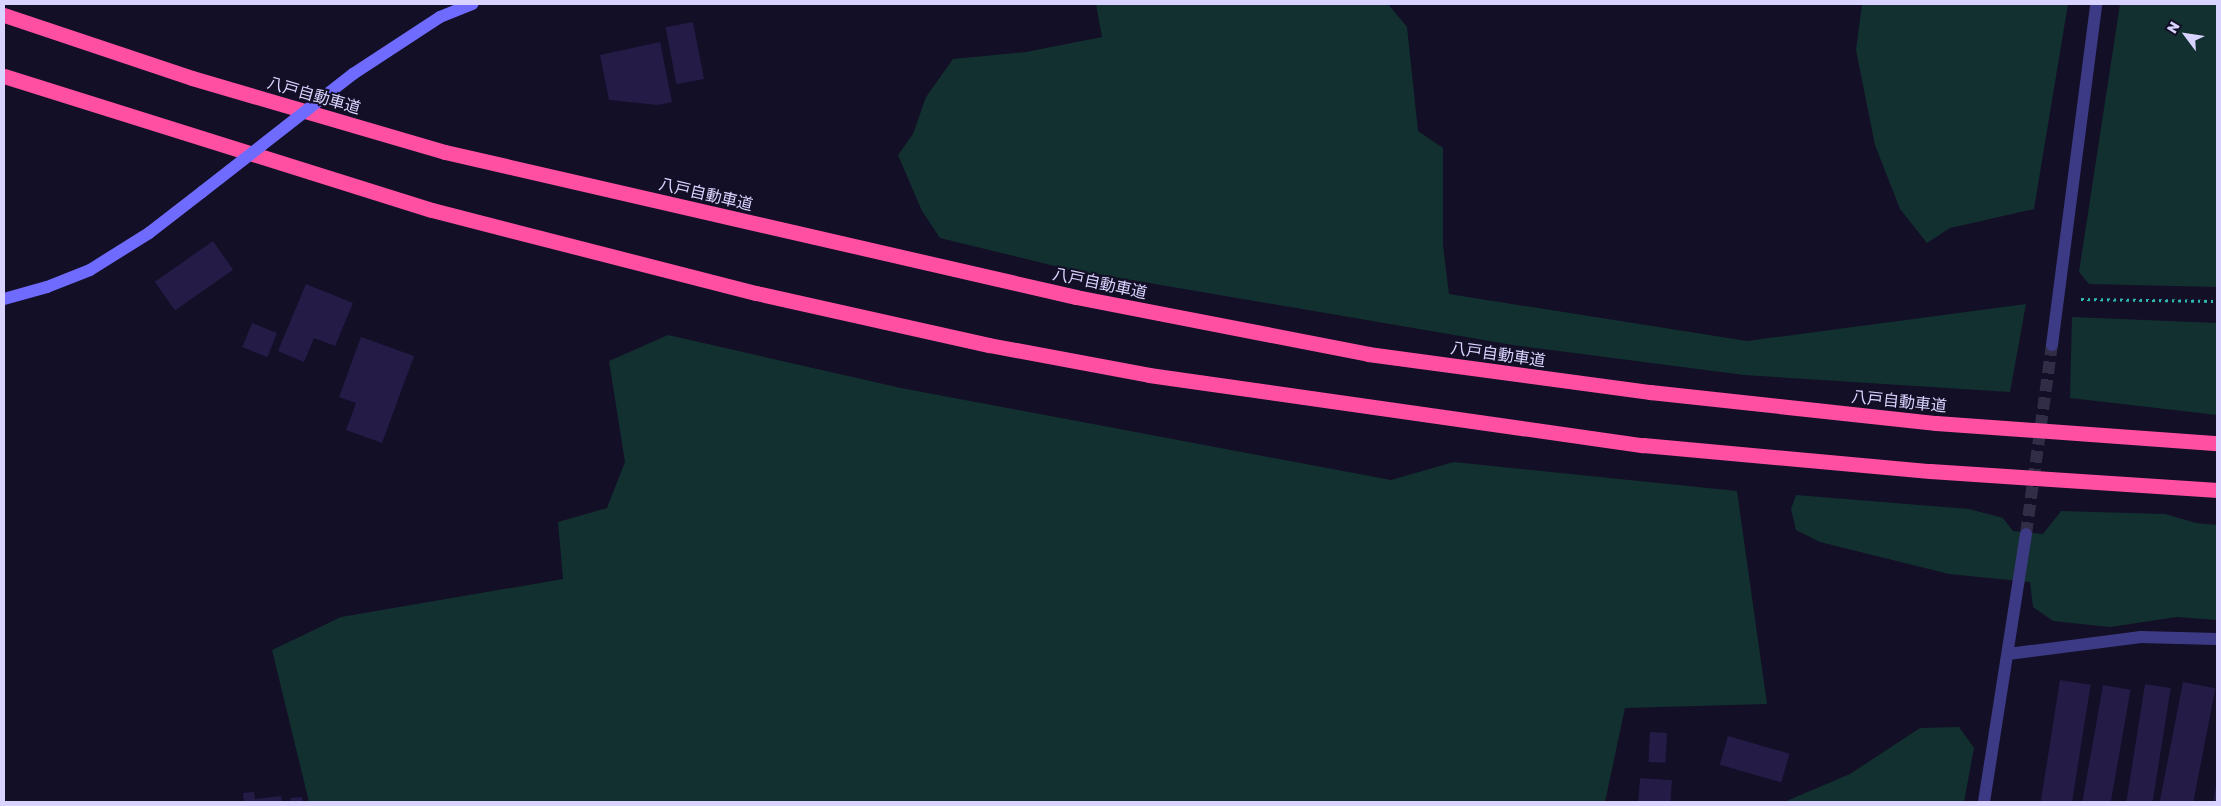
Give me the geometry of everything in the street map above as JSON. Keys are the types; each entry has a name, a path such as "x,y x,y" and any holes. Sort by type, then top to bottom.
{"highway":[{"name":"八戸自動車道","path":"4,15 192,78 445,152 1076,297 1348,350 1650,392 1936,423 2217,443"},
{"path":"4,76 432,210 756,294 989,345 1150,376 1643,445 1930,471 2217,490"}],"street":[{"path":"4,299 47,288 90,270 149,233 353,74 440,17 472,4"},
{"path":"2052,345 2096,4"},
{"path":"1984,802 2026,534"},
{"path":"2008,654 2141,637 2217,639"}],"path":[{"path":"2058,299 2217,300"}],"green space":[{"path":"1096,4 1388,4 1407,27 1418,131 1443,148 1443,245 1449,294 1747,341 2026,304 2010,392 1744,375 1513,345 1067,269 940,238 922,211 898,155 913,134 926,97 953,59 1026,52 1102,37"},
{"path":"1862,4 2068,4 2034,209 1950,228 1927,243 1900,209 1875,145 1856,50"},
{"path":"2120,4 2217,4 2217,287 2089,284 2079,272"},
{"path":"2072,317 2217,323 2217,415 2070,398"},
{"path":"668,335 901,388 1391,480 1454,462 1737,491 1767,704 1625,708 1605,802 309,802 272,650 341,617 563,579 558,522 607,508 625,462 609,361"},
{"path":"1796,495 1969,509 2003,518 2013,531 2043,534 2061,511 2165,514 2196,523 2217,525 2217,620 2177,617 2110,627 2053,621 2033,607 2030,582 1949,574 1820,542 1796,530 1791,509"},
{"path":"1959,727 1974,748 1964,802 1784,802 1850,774 1920,728"}],"building":[{"path":"693,22 704,79 677,84 666,27"},
{"path":"660,42 672,102 658,105 609,100 600,55"},
{"path":"213,241 233,270 175,310 155,282"},
{"path":"306,284 353,303 335,346 314,338 304,362 278,351"},
{"path":"252,323 277,333 267,357 242,347"},
{"path":"361,337 414,356 382,443 346,430 356,403 339,397"},
{"path":"2060,680 2091,685 2072,802 2041,802"},
{"path":"2183,682 2215,688 2193,802 2160,802"},
{"path":"2145,684 2171,688 2153,802 2126,802"},
{"path":"2103,685 2131,690 2111,802 2082,802"},
{"path":"1650,732 1667,733 1665,763 1648,762"},
{"path":"1728,736 1790,754 1781,782 1720,765"},
{"path":"1640,778 1672,780 1670,802 1638,802"},
{"path":"2216,786 2217,802 2213,802"},
{"path":"254,792 255,799 281,796 282,802 244,802 243,793"},
{"path":"302,797 303,802 291,802 290,798"}],"tunnel":[{"path":"2026,534 2052,345"}]}
